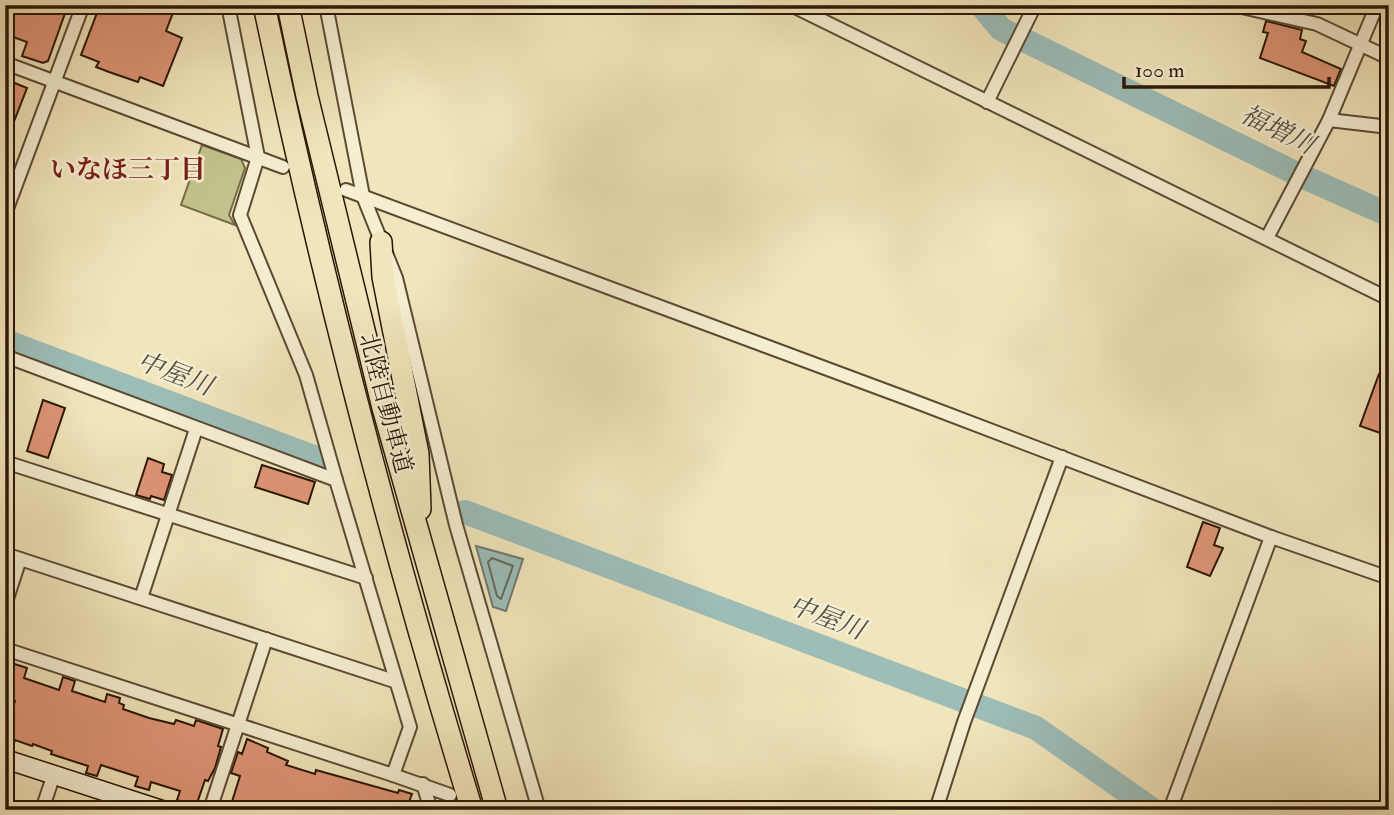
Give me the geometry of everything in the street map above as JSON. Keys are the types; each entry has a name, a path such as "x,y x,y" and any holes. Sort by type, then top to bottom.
{"highway":[{"name":"北陸自動車道","path":"264,5 324,271 360,412 472,810"},
{"name":"北陸自動車道","path":"288,5 347,265 421,550 497,810"},
{"path":"296,5 339,204 347,265"},
{"path":"381,242 383,277 418,454 421,550"}],"street":[{"path":"5,214 83,5"},
{"path":"228,5 258,158 240,215 306,374 394,681 410,727 393,775"},
{"path":"326,5 363,196 396,278 456,525 539,810"},
{"path":"791,5 1389,299"},
{"path":"987,102 1035,5"},
{"path":"1233,5 1283,11 1389,58"},
{"path":"1267,238 1329,120 1377,5"},
{"path":"5,63 283,167"},
{"path":"1329,120 1389,127"},
{"path":"346,190 1271,537 1389,578"},
{"path":"5,356 336,480"},
{"path":"141,598 196,429"},
{"path":"936,810 964,722 1062,457"},
{"path":"5,462 366,578"},
{"path":"1170,810 1271,537"},
{"path":"5,554 394,681"},
{"path":"5,605 20,559"},
{"path":"211,810 266,639"},
{"path":"5,649 450,795"},
{"path":"5,759 162,810"},
{"path":"43,810 54,774"},
{"path":"422,784 430,810"}],"green space":[{"path":"202,145 241,159 245,168 229,215 235,225 181,205"}],"water":[{"path":"476,546 523,559 506,611 493,607"}],"building":[{"path":"5,5 68,5 48,61 43,63 22,56 27,42 5,34"},
{"path":"100,5 176,5 166,31 182,38 163,86 140,77 138,82 109,72 96,67 99,62 81,55"},
{"path":"1266,21 1302,30 1300,39 1306,41 1302,52 1341,69 1334,86 1260,58 1268,33 1263,32"},
{"path":"5,79 27,88 6,142 5,141"},
{"path":"1379,374 1389,377 1389,436 1360,426"},
{"path":"43,400 65,408 48,458 27,451"},
{"path":"148,458 164,464 162,472 172,475 164,500 136,495"},
{"path":"262,465 315,482 308,504 255,487"},
{"path":"1203,522 1220,528 1214,545 1223,548 1210,576 1187,567"},
{"path":"5,661 27,668 24,678 59,690 63,677 75,681 72,691 105,702 107,694 120,698 119,703 124,705 123,709 149,718 174,724 176,720 194,726 196,720 223,729 215,768 208,781 205,780 196,806 177,800 180,791 151,782 149,790 135,786 138,777 101,765 97,776 86,773 88,766 51,754 52,751 33,744 32,746 15,740 12,749 5,748 5,732 15,701 5,698"},
{"path":"247,739 288,761 286,765 315,774 316,770 398,793 399,790 412,794 406,810 230,808 240,776 231,773 238,752 242,754"}],"waterway":[{"name":"福増川","path":"981,5 1001,29 1011,34"},
{"name":"福増川","path":"1028,42 1295,173 1389,215"},
{"name":"中屋川","path":"5,341 324,461"},
{"name":"中屋川","path":"465,512 1036,728 1153,810"}],"district":[{"name":"いなほ三丁目","path":"128,169"}]}
